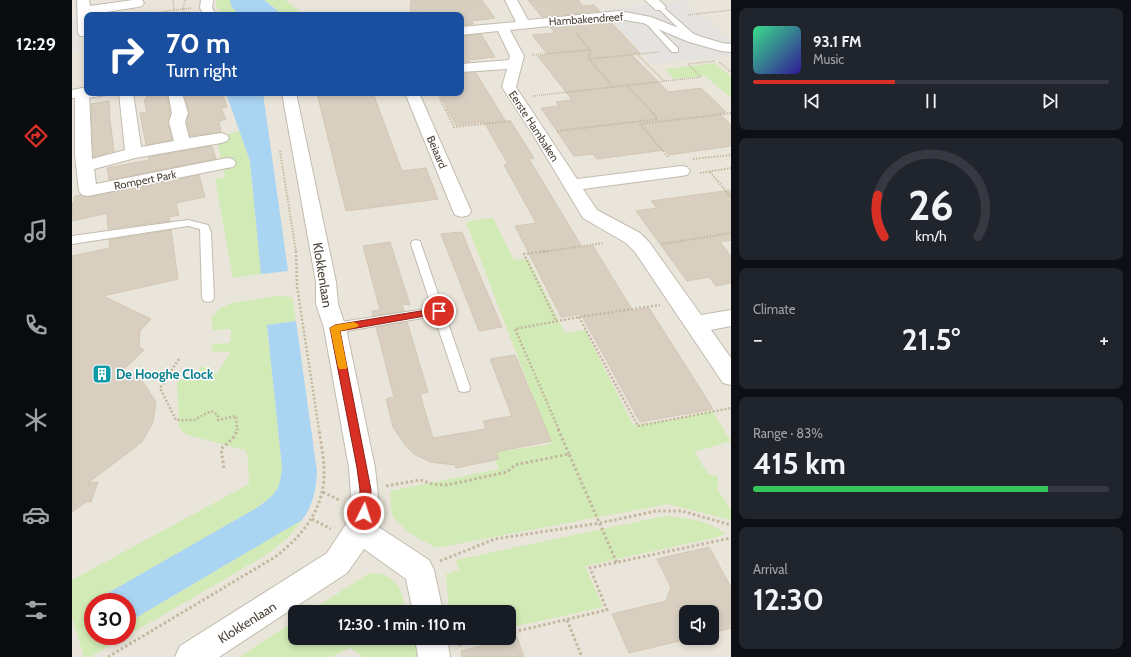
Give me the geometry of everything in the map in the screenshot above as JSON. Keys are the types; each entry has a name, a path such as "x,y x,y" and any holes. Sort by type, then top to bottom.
{"street":[{"path":"207,0 207,12"},
{"path":"511,0 524,24"},
{"path":"84,6 140,7"},
{"name":"Hambakendreef","path":"464,31 619,15 646,20 694,39 721,47 731,48"},
{"path":"464,68 516,60 502,26"},
{"path":"77,45 77,33 84,33"},
{"name":"Eerste Hambaken","path":"516,60 509,87 540,133 590,214 637,243 696,324 731,376"},
{"name":"Rompert Park","path":"77,95 82,156 85,166 88,191 227,164"},
{"path":"126,96 134,153"},
{"path":"176,96 180,113 177,122 183,144"},
{"name":"Klokkenlaan","path":"191,657 330,569 341,558 356,535 364,513 366,490 335,328 327,304 326,282 290,96"},
{"name":"Beiaard","path":"413,96 462,211"},
{"path":"85,166 134,153 221,138"},
{"path":"573,185 677,167"},
{"path":"696,324 731,318"},
{"path":"356,535 368,536 419,570 426,605"},
{"path":"432,645 434,657"}],"lane":[{"path":"655,3 694,39"},
{"path":"646,20 675,50"},
{"path":"72,240 188,223 197,224 204,227 206,232 208,298"},
{"path":"416,244 464,387"},
{"path":"335,328 439,311"}],"path":[{"path":"140,7 174,10 173,0"},
{"path":"184,12 183,9 185,0"},
{"path":"688,15 731,10"},
{"path":"572,29 590,50 589,59 613,88"},
{"path":"516,60 590,50"},
{"path":"589,59 675,50"},
{"path":"638,54 664,82"},
{"path":"517,98 701,77 688,64 718,61"},
{"path":"628,86 659,120"},
{"path":"438,96 454,127 530,118"},
{"path":"540,133 731,113"},
{"path":"639,122 685,176 731,168"},
{"path":"108,657 280,554 304,531 312,519 321,499 325,481 324,463 297,286 297,256 280,147"},
{"path":"677,167 731,155"},
{"path":"709,171 731,197"},
{"path":"557,322 524,254 731,233"},
{"path":"617,563 515,329 579,317 680,302"},
{"path":"579,317 638,426 731,408"},
{"path":"179,359 160,388 176,420 194,420 211,411 218,415 218,420 236,416 238,429 233,438 221,449 224,468"},
{"path":"366,490 420,480 433,484 448,484 507,472 515,465 569,454"},
{"path":"419,570 494,539 600,523 656,511 682,511 731,525"},
{"path":"516,631 607,610 590,568 731,538"},
{"path":"567,620 582,657"}],"shaded area":[{"path":"72,0 731,0 731,657 72,657"},
{"path":"685,1 731,41 731,56 651,64 602,9"},
{"path":"79,18 80,53 72,54 72,19"}],"green space":[{"path":"216,0 230,0 237,12 221,12"},
{"path":"264,0 285,0 301,12 279,12"},
{"path":"715,63 731,77 731,98 705,76 674,79 665,69"},
{"path":"239,131 250,161 261,274 233,278 215,179 225,177 218,144 228,142 226,135"},
{"path":"493,218 514,260 528,259 565,333 585,330 633,425 670,420 712,411 731,441 694,452 708,474 718,476 718,490 731,510 731,520 668,504 436,548 412,534 396,521 391,510 390,491 499,469 492,453 551,444 466,222"},
{"path":"278,296 291,297 293,299 296,321 267,325 282,467 279,486 269,498 258,507 108,593 84,593 84,645 111,645 90,657 84,657 72,617 72,580 249,484 248,457 245,450 187,435 179,428 177,382 198,371 202,366 217,374 230,352 211,351 212,344 230,343 231,329 213,330 211,319 219,309 231,303"},
{"path":"664,516 696,520 712,526 726,534 714,538 585,566 603,607 516,626 516,605 448,605 446,574 459,570 456,560"},
{"path":"302,520 287,539 261,558 136,631 136,618"},
{"path":"373,573 381,574 393,580 403,597 405,605 320,605 366,575"},
{"path":"288,626 288,645 422,645 423,649 416,657 361,657 350,648 331,657 239,657"}],"water":[{"path":"230,0 264,0 279,12 236,12 231,6"},
{"path":"227,96 263,96 288,271 261,274 250,161"},
{"path":"296,321 317,472 316,485 309,509 302,520 136,618 136,593 108,593 258,507 273,494 279,486 282,467 267,325"}],"building":[{"path":"411,0 482,0 495,18 471,21 474,24 464,25 464,12 410,11"},
{"path":"528,0 578,0 583,6 594,5 600,11 542,17"},
{"path":"610,21 640,53 631,54 668,92 701,88 726,112 719,113 731,125 731,146 669,155 665,150 597,159 593,154 574,156 541,108 559,106 556,102 572,100 538,56 548,55 532,35 555,33 550,27"},
{"path":"481,34 495,57 464,62 464,36"},
{"path":"464,73 476,73 506,122 511,122 534,158 529,159 582,247 593,246 633,311 649,308 713,409 640,422 581,314 561,317 515,226 536,223 504,165 508,164 484,122 456,125 440,96 464,96"},
{"path":"146,96 167,96 170,113 168,122 172,140 146,145 140,113 147,112 144,100 147,99"},
{"path":"185,96 223,96 227,107 221,108 226,119 219,121 221,132 190,136 187,122 189,113"},
{"path":"318,96 374,96 402,171 426,168 438,199 346,211"},
{"path":"109,101 114,151 93,157 91,104"},
{"path":"212,146 216,159 109,180 107,168 149,160 148,157"},
{"path":"199,175 205,197 176,203 179,215 169,217 170,221 108,229 107,213 72,221 72,203 74,202 74,197 80,195 88,197"},
{"path":"731,190 731,240 720,242 731,256 731,283 716,286 709,277 687,281 636,211 657,208 651,201"},
{"name":"De Hooghe Clock","path":"171,230 178,279 103,296 151,319 140,331 139,347 144,350 122,371 139,376 156,402 153,422 142,442 88,483 98,482 91,502 86,502 72,512 72,256 110,248 109,240"},
{"path":"462,232 502,327 479,331 441,234"},
{"path":"390,242 410,305 402,304 404,311 373,316 372,311 380,310 363,246"},
{"path":"407,322 428,392 420,394 433,438 486,429 483,421 512,416 490,359 515,355 551,441 496,452 499,459 456,468 455,465 430,462 414,454 405,445 393,427 386,399 394,397 376,327"},
{"path":"709,547 731,587 731,628 719,631 719,605 679,605 679,641 629,653 612,614 666,601 671,587 657,559"},
{"path":"516,637 524,657 462,657 461,651 485,645 516,645"}],"slow traffic":[{"path":"343,367 335,328 354,325"}],"place":[{"name":"De Hooghe Clock","path":"102,374"}],"route":[{"path":"364,513 366,504 366,490 335,328 439,311"}]}
